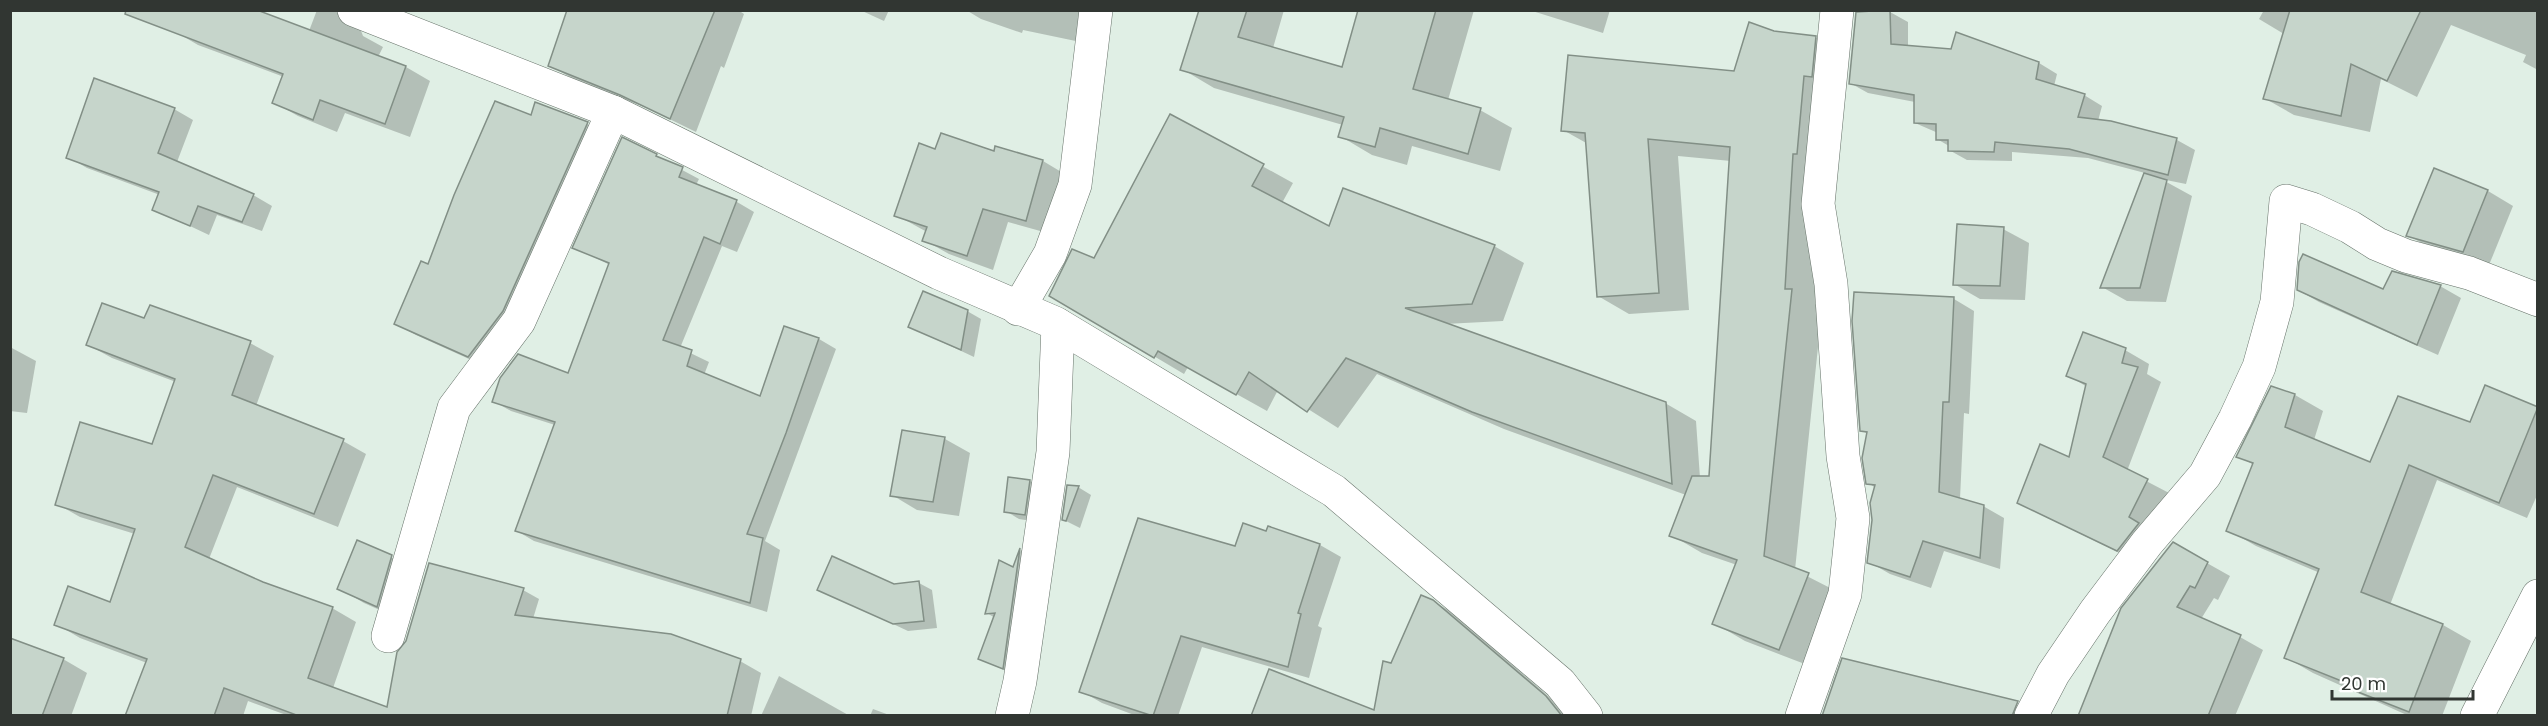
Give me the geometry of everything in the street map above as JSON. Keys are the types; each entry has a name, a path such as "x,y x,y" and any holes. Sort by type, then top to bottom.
{"street":[{"path":"354,10 613,112 939,273 1058,325 1334,491 1560,684 1586,716"},
{"path":"1018,309 1050,254 1075,184 1096,10"},
{"path":"1803,716 1845,594 1853,518 1843,456 1831,284 1818,204 1837,10"},
{"path":"388,636 454,408 519,321 613,112"},
{"path":"2031,716 2053,674 2095,612 2147,543 2205,475 2235,419 2259,367 2277,302 2286,201 2312,209 2350,227 2377,244 2406,256 2469,273 2538,300"},
{"path":"1012,716 1020,681 1053,452 1058,325"},
{"path":"2477,716 2538,596"}],"building":[{"path":"126,10 257,10 406,66 385,124 320,100 313,120 272,103 283,74 125,14"},
{"path":"567,10 715,10 670,119 620,95 548,66"},
{"path":"1199,10 1247,10 1238,37 1342,67 1358,10 1436,10 1413,89 1481,108 1468,154 1380,128 1375,147 1338,137 1344,117 1180,70"},
{"path":"1890,10 1891,44 1951,49 1956,32 2039,62 2036,79 2085,94 2078,117 2111,121 2177,138 2168,175 2069,149 1995,142 1994,152 1948,151 1948,140 1936,140 1936,124 1914,123 1914,95 1849,84 1856,12"},
{"path":"2290,10 2421,10 2387,81 2351,64 2341,116 2263,99"},
{"path":"1749,22 1774,31 1816,36 1812,77 1804,76 1797,154 1793,154 1785,289 1792,289 1764,556 1809,573 1779,650 1712,624 1737,560 1669,536 1692,476 1709,476 1730,147 1648,139 1659,293 1597,297 1585,133 1561,131 1568,55 1734,71"},
{"path":"94,78 175,108 158,153 254,194 242,222 198,206 190,226 152,210 159,192 66,158"},
{"path":"495,101 531,115 535,102 588,122 503,311 468,357 394,324 421,261 428,264 454,195"},
{"path":"1170,114 1264,164 1252,186 1329,226 1343,188 1495,245 1472,304 1405,308 1666,402 1672,484 1472,412 1346,358 1307,412 1249,372 1236,395 1158,351 1154,358 1049,296 1072,249 1094,258"},
{"path":"941,133 994,151 995,146 1043,160 1026,221 983,209 967,256 922,241 927,227 894,216 919,143 935,149"},
{"path":"622,137 657,154 656,156 683,167 679,177 737,200 720,244 704,237 663,340 692,350 687,366 760,396 784,326 819,338 747,534 763,538 750,603 515,531 555,422 492,402 500,378 518,354 568,373 609,263 572,248"},
{"path":"2434,168 2488,190 2463,252 2406,236"},
{"path":"2144,173 2167,180 2140,288 2100,288"},
{"path":"1957,224 2004,227 2000,286 1953,285"},
{"path":"2303,254 2383,289 2392,271 2441,285 2417,345 2297,290 2299,262"},
{"path":"923,291 968,310 961,350 908,327"},
{"path":"1854,292 1954,297 1949,402 1943,402 1939,492 1984,505 1980,558 1923,541 1910,577 1867,563 1872,520 1870,503 1875,485 1866,484 1862,458 1867,432 1860,431 1852,321"},
{"path":"102,303 144,318 150,305 251,341 232,395 344,439 314,514 213,475 185,547 263,582 333,607 308,678 387,707 397,652 406,641 429,563 524,588 515,615 671,634 741,659 727,716 299,716 224,688 214,716 125,716 147,659 54,625 68,586 110,602 135,529 55,505 80,422 152,444 175,379 86,345"},
{"path":"2083,332 2126,348 2122,363 2138,367 2103,457 2148,479 2129,517 2139,523 2117,551 2017,503 2040,444 2069,457 2086,384 2066,376"},
{"path":"2485,385 2538,407 2499,503 2409,465 2361,592 2443,624 2409,712 2353,690 2354,686 2284,658 2319,569 2226,531 2253,463 2236,457 2271,386 2295,394 2285,427 2370,462 2398,396 2470,422"},
{"path":"902,430 945,437 933,502 890,496"},
{"path":"1008,477 1030,480 1025,515 1004,512"},
{"path":"1067,485 1079,486 1066,521 1062,520"},
{"path":"1138,518 1235,546 1243,523 1266,531 1268,526 1320,544 1298,613 1301,614 1288,667 1181,636 1153,716 1079,692"},
{"path":"357,540 392,555 377,607 337,589"},
{"path":"2173,542 2208,562 2195,588 2190,586 2177,607 2241,635 2208,716 2078,716 2121,608"},
{"path":"1020,548 1003,669 978,659 995,613 985,614 999,560 1013,567"},
{"path":"832,556 894,584 919,581 924,621 893,624 817,590"},
{"path":"1421,595 1433,600 1546,696 1562,716 1251,716 1269,669 1374,710 1383,661 1391,663"},
{"path":"10,638 64,658 42,716 10,716"},
{"path":"1842,658 2018,701 2012,716 1822,716"}]}
